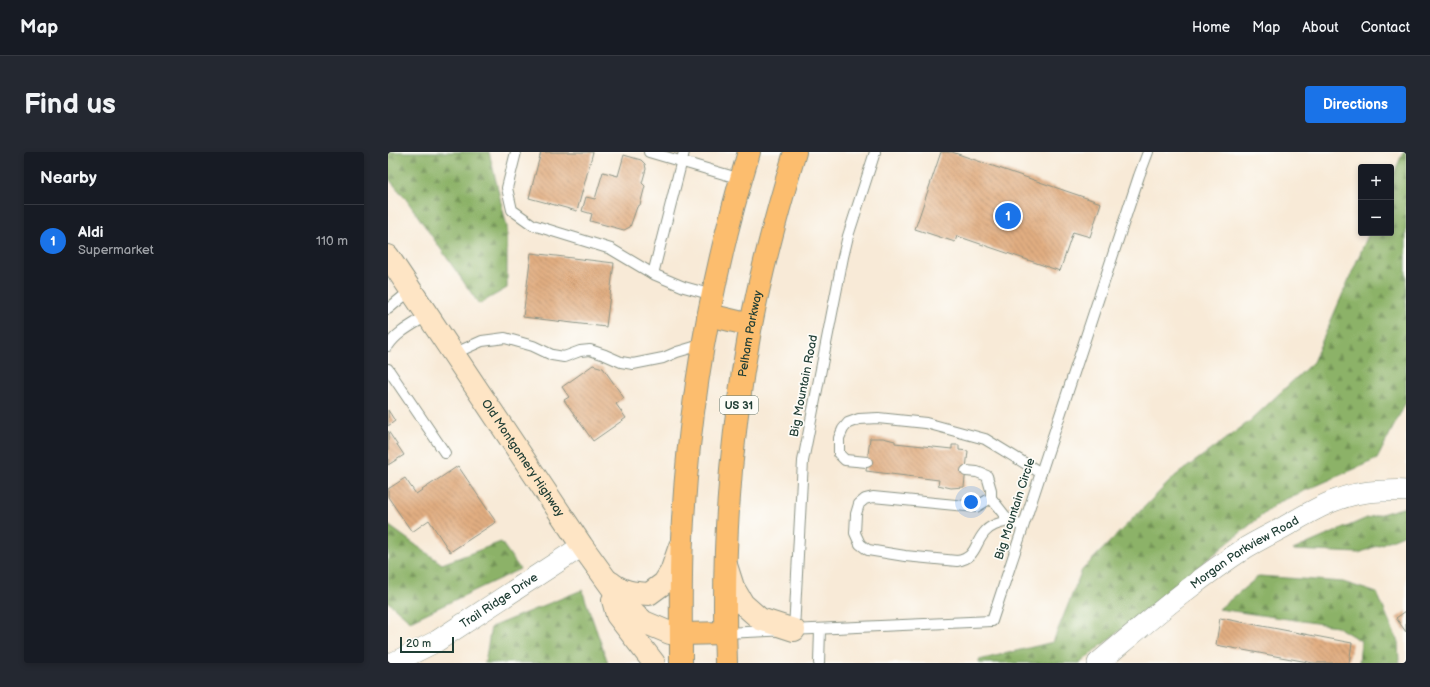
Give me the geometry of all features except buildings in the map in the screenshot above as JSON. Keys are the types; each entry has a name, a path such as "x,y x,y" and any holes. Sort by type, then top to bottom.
{"main road":[{"path":"681,663 680,600 682,539 686,475 693,409 722,250 749,152"},
{"name":"Pelham Parkway","path":"726,663 725,563 729,494 744,365 762,274 795,152"},
{"path":"711,305 751,325"},
{"path":"681,634 725,633"}],"street":[{"name":"Old Montgomery Highway","path":"388,256 606,580 630,609 644,622 670,633 681,634"},
{"name":"Morgan Parkview Road","path":"1098,663 1202,579 1248,547 1324,504 1339,498 1404,487"},
{"path":"606,580 618,589 628,592 649,594 664,583 672,572 682,539"},
{"name":"Trail Ridge Drive","path":"392,663 437,641 582,546"},
{"path":"725,563 733,587 743,604 760,618 794,630"},
{"path":"606,580 617,615 654,663"}],"lane":[{"path":"516,152 508,188 512,210 533,225 611,249 653,274 684,287 711,305"},
{"path":"649,152 682,157 741,179"},
{"name":"Big Mountain Road","path":"794,630 803,461 848,236 875,152"},
{"name":"Big Mountain Circle","path":"725,633 820,630 992,621 1148,152"},
{"path":"653,274 682,157"},
{"path":"388,309 411,290"},
{"path":"388,346 392,339 401,332 428,315"},
{"path":"453,354 482,341 505,338 533,346 552,355 564,357 580,351 590,350 621,362 633,364 663,358 676,352 704,344"},
{"path":"388,369 445,453"},
{"path":"867,462 845,460 839,454 839,438 843,429 848,423 859,419 878,418 926,423 984,439 1041,473"},
{"path":"966,471 977,472 987,476 991,490 991,498 1009,521"},
{"path":"991,498 976,507 873,498 865,499 859,504 856,514 855,532 860,544 868,550 905,556 957,561 965,560 971,555 984,532 994,524 1009,521 1023,526"},
{"path":"818,663 820,630"}],"green space":[{"path":"388,152 489,152 507,227 507,288 479,304 406,199 388,178"},
{"path":"1403,152 1406,152 1406,402 1377,459 1277,503 1080,663 979,663 979,660 1053,642 1082,570 1175,476 1250,421 1313,362 1368,236 1394,236 1394,174"},
{"path":"1406,507 1406,534 1359,553 1293,550 1367,518"},
{"path":"388,525 442,564 501,542 520,569 410,621 388,602"},
{"path":"1259,576 1343,582 1377,593 1398,642 1399,662 1402,663 1359,663 1361,641 1336,626 1219,609"},
{"path":"582,590 608,663 485,663 491,627"}],"place":[{"name":"Aldi","path":"1008,216"}]}
